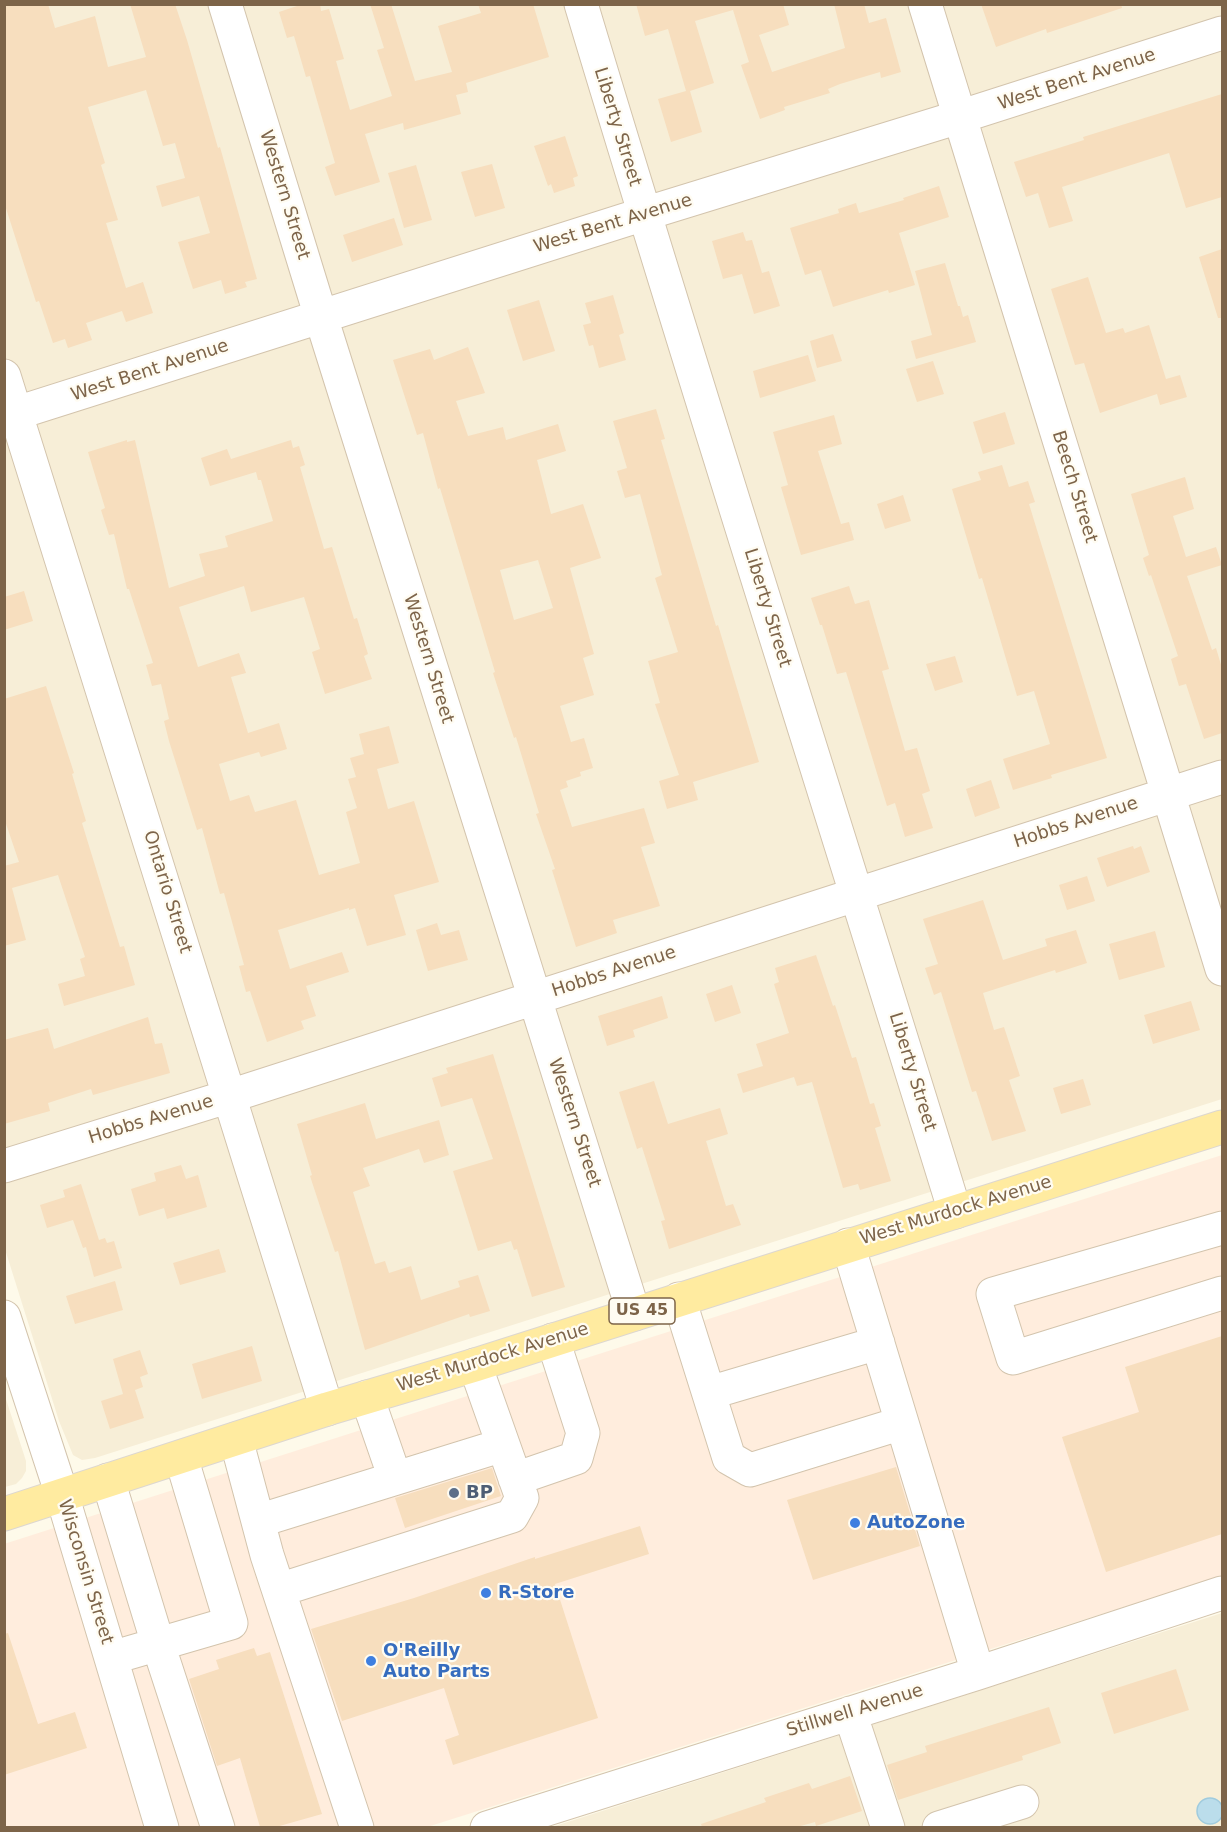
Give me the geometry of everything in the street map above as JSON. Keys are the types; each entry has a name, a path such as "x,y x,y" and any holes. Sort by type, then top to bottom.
{"main road":[{"name":"West Murdock Avenue","path":"4,1514 327,1409 476,1365 1222,1127"}],"street":[{"name":"Western Street","path":"225,4 634,1314"},
{"name":"Liberty Street","path":"581,4 644,214 955,1212"},
{"name":"Beech Street","path":"925,4 1222,969"},
{"name":"West Bent Avenue","path":"10,415 1222,33"},
{"name":"Ontario Street","path":"4,376 10,415 230,1096 327,1409"},
{"name":"Hobbs Avenue","path":"4,1166 230,1096 1222,777"},
{"path":"1222,1228 993,1294 1013,1358 1222,1293"},
{"path":"848,1245 978,1673"},
{"path":"679,1299 729,1458 750,1470 902,1424"},
{"name":"Wisconsin Street","path":"4,1317 62,1496 162,1827"},
{"path":"515,1479 576,1458 583,1433 553,1340"},
{"path":"709,1393 878,1343"},
{"path":"279,1590 512,1516 522,1498 476,1365"},
{"path":"367,1397 395,1478"},
{"path":"236,1439 279,1590 357,1827"},
{"path":"258,1521 502,1445"},
{"path":"111,1658 231,1623 181,1457"},
{"path":"108,1480 201,1775 209,1825"},
{"name":"Stillwell Avenue","path":"487,1827 545,1819 850,1713 1222,1593"},
{"path":"850,1713 888,1827"},
{"path":"151,1791 201,1775"},
{"path":"939,1827 1022,1802"}],"shaded area":[{"path":"4,5 1222,5 1222,1099 95,1458 82,1460 73,1455 59,1421 4,1246"},
{"path":"1222,1155 1222,1576 427,1827 5,1828 4,1544"},
{"path":"4,1393 26,1461 26,1471 22,1478 16,1484 5,1487"},
{"path":"1222,1613 1222,1827 552,1827"}],"water":[{"path":"1210,1798 1219,1802 1223,1811 1219,1820 1210,1824 1201,1820 1197,1811 1201,1802"}],"building":[{"path":"4,4 48,4 55,28 95,16 108,67 146,57 130,4 175,4 218,148 220,147 257,279 245,282 247,287 225,294 221,280 193,289 178,242 210,233 199,196 162,207 156,186 185,178 175,143 163,146 146,90 88,107 105,163 101,165 118,220 106,223 126,288 143,282 153,313 126,322 122,311 86,323 92,340 68,348 65,339 53,343 39,301 36,302 4,202"},
{"path":"303,4 320,4 321,11 329,9 344,59 336,61 350,110 392,96 377,50 384,48 370,4 391,4 415,81 452,72 438,26 481,13 478,4 533,4 549,57 466,83 468,92 456,95 461,114 404,130 403,123 365,134 380,182 335,196 325,167 335,163 310,76 306,77 294,36 287,38 279,12"},
{"path":"636,4 783,4 789,25 759,35 772,72 845,48 834,4 864,4 869,23 886,18 901,72 881,78 880,72 840,84 828,89 830,93 784,107 785,110 760,119 741,65 749,62 733,10 695,21 714,83 690,91 702,132 671,142 658,99 686,91 668,29 645,36"},
{"path":"981,4 1121,4 1122,8 1047,33 1046,29 996,47"},
{"path":"1222,94 1222,197 1186,208 1169,153 1062,187 1073,221 1049,228 1038,193 1026,197 1014,162 1084,140 1083,137"},
{"path":"565,136 578,176 573,178 575,186 554,193 551,184 548,186 534,146"},
{"path":"492,164 505,208 475,217 461,172"},
{"path":"416,165 432,220 404,228 388,173"},
{"path":"939,186 949,217 899,233 915,285 889,293 888,290 833,307 821,270 805,275 790,228 839,213 838,209 856,203 859,213 904,200 903,198"},
{"path":"394,218 403,245 352,262 343,235"},
{"path":"743,232 746,241 752,240 762,273 769,271 780,306 754,314 742,274 723,279 712,241"},
{"path":"1222,249 1222,318 1218,318 1199,257"},
{"path":"945,263 958,306 960,306 963,317 968,315 976,342 916,359 911,341 932,335 915,271"},
{"path":"1088,277 1106,333 1123,328 1125,333 1149,325 1166,379 1180,375 1187,397 1160,405 1157,394 1100,413 1084,363 1075,365 1051,289"},
{"path":"613,295 624,333 619,335 626,360 599,368 593,345 589,346 583,325 591,323 585,303"},
{"path":"539,300 555,351 523,361 507,310"},
{"path":"833,334 842,361 817,368 810,341"},
{"path":"468,347 485,393 456,401 468,436 503,427 506,440 558,424 566,451 537,460 551,514 583,504 601,558 570,568 594,654 583,658 594,695 560,706 571,742 584,738 593,768 580,772 581,776 566,781 568,787 560,790 572,827 644,808 655,843 641,847 660,906 613,920 617,933 576,947 552,870 555,869 536,814 539,813 516,737 514,738 493,673 495,672 423,433 417,435 393,360 430,349 434,360","holes":["538,560 553,608 514,620 500,570"]},
{"path":"808,355 816,381 760,398 753,371"},
{"path":"933,361 944,394 917,402 906,369"},
{"path":"656,409 665,439 661,440 759,762 693,782 698,800 667,809 659,781 679,775 655,704 660,703 648,661 678,652 655,578 662,575 640,494 625,498 617,471 627,468 613,421"},
{"path":"1005,412 1015,444 983,454 973,422"},
{"path":"834,415 842,444 818,451 841,524 849,522 854,540 801,555 781,487 788,485 773,432"},
{"path":"127,440 127,442 135,440 169,588 205,576 199,554 228,547 225,536 273,521 261,480 258,480 256,472 210,486 201,458 227,449 231,459 291,440 293,448 299,446 305,465 300,467 324,549 332,547 354,619 357,618 368,654 364,656 372,679 325,694 312,652 320,649 304,597 251,612 244,586 179,607 198,667 239,653 246,673 231,677 248,733 279,723 287,749 261,757 259,752 219,764 230,801 249,795 255,812 296,800 319,875 360,863 346,812 357,808 348,779 356,777 350,758 364,754 359,734 389,726 399,763 377,769 388,809 414,801 439,882 394,895 406,935 367,946 355,908 278,930 290,969 342,952 349,972 306,986 316,1016 301,1021 304,1029 267,1042 250,991 246,992 239,966 244,965 224,893 220,894 202,828 197,830 169,741 164,721 169,719 161,684 152,686 146,665 153,663 129,589 127,589 114,534 109,535 101,510 105,508 88,452"},
{"path":"1002,465 1009,487 1028,481 1035,502 1029,504 1107,758 1051,775 1052,778 1013,790 1003,759 1050,744 1034,691 1017,696 982,578 979,579 952,489 981,480 978,472"},
{"path":"1185,477 1194,509 1173,516 1186,557 1216,547 1222,565 1187,576 1212,650 1216,648 1222,668 1222,733 1204,739 1186,684 1179,686 1171,659 1178,656 1151,575 1149,576 1143,558 1149,555 1131,494"},
{"path":"903,495 911,521 885,529 877,504"},
{"path":"849,586 855,604 869,600 889,669 882,671 905,751 917,748 930,791 922,794 933,828 905,837 895,803 887,806 846,672 837,674 811,598"},
{"path":"24,591 33,621 4,630 4,597"},
{"path":"955,656 963,682 935,691 926,664"},
{"path":"46,686 74,773 72,774 86,821 82,823 120,947 124,946 135,985 64,1006 58,984 85,976 80,959 85,957 58,875 12,888 26,940 4,946 4,866 19,862 4,818 4,699"},
{"path":"991,780 1000,808 975,817 966,789"},
{"path":"1133,846 1134,849 1141,846 1150,872 1107,887 1097,858"},
{"path":"1087,876 1095,901 1067,910 1059,885"},
{"path":"983,900 1003,960 1047,946 1045,939 1076,930 1087,963 1056,973 1055,970 983,993 994,1030 1004,1027 1020,1076 1009,1080 1026,1131 992,1141 976,1091 972,1092 941,992 934,995 925,968 938,964 923,919"},
{"path":"437,923 441,935 459,930 468,960 428,971 416,930"},
{"path":"1155,931 1165,967 1119,980 1109,944"},
{"path":"816,955 852,1058 856,1057 870,1104 874,1103 881,1126 875,1128 891,1181 860,1190 858,1184 843,1188 812,1082 797,1086 794,1077 743,1093 737,1074 763,1066 756,1044 789,1033 774,984 779,982 775,968"},
{"path":"732,985 741,1013 715,1022 706,994"},
{"path":"662,996 668,1018 633,1030 635,1037 607,1046 598,1016"},
{"path":"1191,1001 1200,1030 1153,1044 1144,1015"},
{"path":"148,1017 155,1044 162,1043 170,1073 93,1095 91,1089 48,1103 50,1111 4,1124 4,1040 48,1028 54,1049"},
{"path":"493,1054 565,1287 532,1297 517,1249 514,1250 511,1241 478,1251 453,1171 493,1159 472,1098 441,1107 432,1078 448,1073 446,1068"},
{"path":"1083,1079 1091,1105 1061,1114 1053,1088"},
{"path":"654,1081 668,1124 720,1108 728,1134 706,1141 726,1206 733,1204 741,1225 669,1249 661,1221 665,1220 642,1147 637,1149 619,1092"},
{"path":"365,1103 376,1139 439,1120 449,1155 424,1163 419,1149 363,1168 370,1186 353,1192 375,1264 385,1261 389,1273 411,1266 421,1300 460,1287 458,1281 478,1275 490,1311 470,1317 469,1314 365,1350 338,1251 335,1252 310,1176 312,1175 297,1124"},
{"path":"181,1165 186,1179 198,1175 207,1207 167,1219 164,1208 139,1216 131,1189 156,1181 154,1173"},
{"path":"81,1184 99,1240 105,1238 107,1243 114,1241 122,1268 94,1277 86,1247 83,1248 73,1220 47,1228 40,1205 65,1197 63,1190"},
{"path":"219,1249 226,1272 180,1285 173,1263"},
{"path":"115,1281 123,1310 75,1324 66,1296"},
{"path":"1222,1336 1222,1534 1106,1572 1062,1437 1139,1412 1125,1367"},
{"path":"252,1346 262,1381 202,1399 192,1364"},
{"path":"140,1350 148,1374 140,1377 143,1387 135,1390 144,1418 110,1429 101,1401 123,1394 113,1359"},
{"name":"AutoZone","path":"896,1467 920,1546 813,1580 787,1500"},
{"path":"492,1468 501,1496 405,1528 395,1498"},
{"path":"640,1526 649,1554 555,1584 598,1718 453,1765 445,1740 459,1735 444,1688 342,1721 311,1629"},
{"path":"8,1633 38,1724 75,1712 87,1748 4,1775 4,1634"},
{"path":"254,1648 257,1656 270,1652 322,1814 276,1827 260,1827 240,1758 217,1766 189,1679 219,1669 216,1660"},
{"path":"1176,1669 1189,1710 1114,1734 1101,1693"},
{"path":"1049,1707 1061,1743 1022,1756 1023,1760 898,1800 887,1765 927,1752 925,1746"},
{"path":"850,1776 862,1811 816,1826 815,1822 797,1827 702,1827 701,1824 766,1802 764,1798 809,1783 812,1789"}],"place":[{"name":"BP","path":"454,1493"},
{"name":"AutoZone","path":"855,1523"},
{"name":"R-Store","path":"486,1593"},
{"name":"O'Reilly Auto Parts","path":"371,1661"}]}
